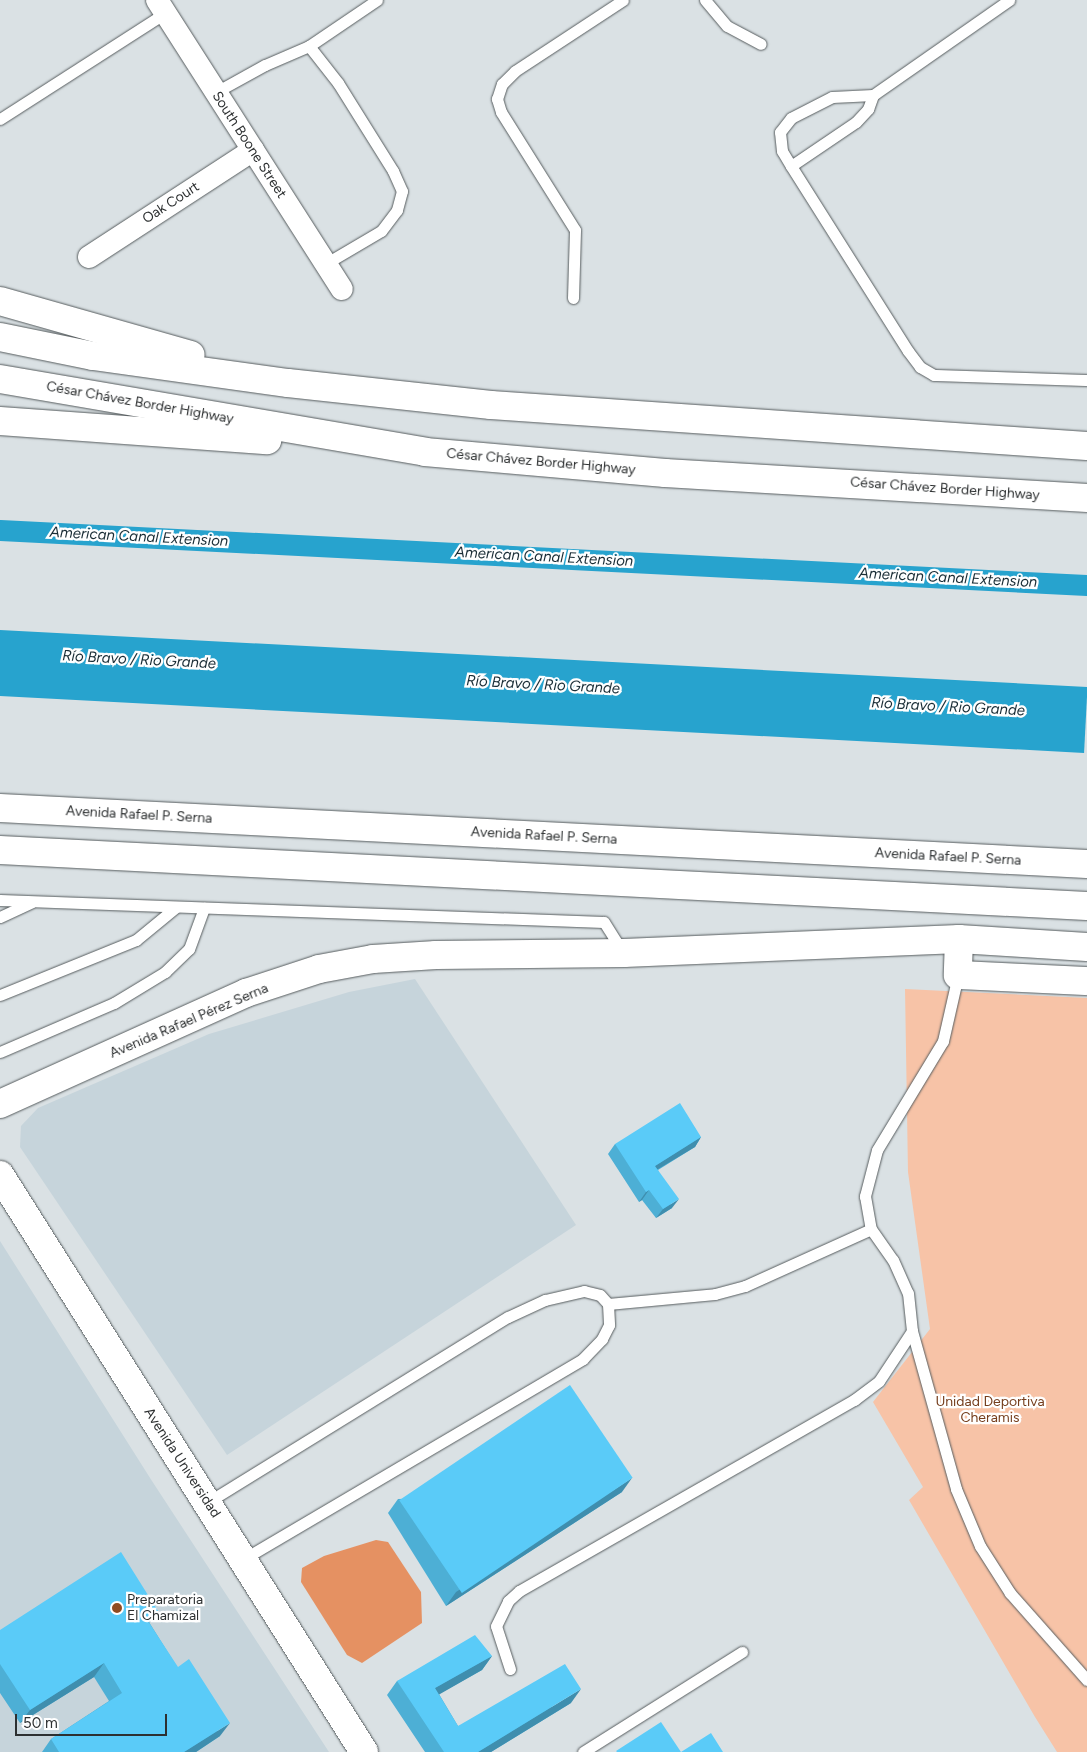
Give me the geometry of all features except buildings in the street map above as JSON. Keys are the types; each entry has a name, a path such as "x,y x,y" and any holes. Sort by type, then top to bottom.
{"main road":[{"path":"0,301 288,383"},
{"path":"0,337 93,356 288,383 491,405 700,421 1087,446"},
{"name":"César Chávez Border Highway","path":"0,379 425,452 646,471 1087,498"},
{"path":"0,421 425,452"},
{"name":"Avenida Rafael P. Serna","path":"0,808 1087,864"},
{"path":"0,850 1087,906"},
{"path":"959,939 958,975 1087,981"},
{"name":"Avenida Rafael Pérez Serna","path":"0,1104 246,993 319,969 373,959 436,955 624,953 959,939 1087,947"},
{"name":"Avenida Universidad","path":"0,1175 364,1752"}],"street":[{"name":"South Boone Street","path":"161,7 342,289"},
{"name":"Oak Court","path":"89,257 254,150"}],"lane":[{"path":"216,92 265,65 309,46 378,0"},
{"path":"573,298 575,230 501,112 497,99 502,84 515,71 623,0"},
{"path":"705,0 727,26 761,44"},
{"path":"1009,0 873,95 832,97 791,118 780,132 782,151 920,367 934,375 1087,380"},
{"path":"0,119 161,7"},
{"path":"309,46 338,83 393,171 402,191 398,210 381,231 326,264"},
{"path":"791,166 856,122 868,109 873,95"},
{"path":"0,900 604,922 624,953"},
{"path":"0,918 33,902"},
{"path":"0,995 136,940 176,907"},
{"path":"0,1052 114,1003 165,972 189,949 204,908"},
{"path":"958,975 943,1041 877,1150 866,1196 871,1228 893,1260 908,1293 912,1331 956,1489 980,1546 1010,1593 1087,1680"},
{"path":"608,1304 715,1294 745,1286 871,1228"},
{"path":"208,1502 508,1317 545,1300 584,1291 600,1295 608,1304 609,1325 602,1339 583,1359 243,1559"},
{"path":"510,1669 496,1626 508,1601 519,1591 854,1400 879,1381 912,1331"},
{"path":"583,1752 742,1652"}],"shaded area":[{"path":"415,979 576,1225 227,1455 20,1147 21,1126 38,1108 209,1034 349,992"},
{"name":"Preparatoria El Chamizal","path":"0,1241 152,1481 329,1752 0,1752"},
{"path":"376,1540 388,1542 421,1592 422,1623 362,1663 347,1655 301,1582 302,1568 324,1556"}],"green space":[{"name":"Unidad Deportiva Cheramis","path":"905,989 1087,998 1087,1752 1057,1752 1035,1717 909,1500 923,1487 873,1402 930,1329 908,1172"}],"water":[{"name":"Río Bravo / Rio Grande","path":"0,630 1087,687 1084,753 0,696"}],"waterway":[{"name":"American Canal Extension","path":"0,530 1087,585"}],"place":[{"name":"Preparatoria El Chamizal","path":"117,1608"}]}
